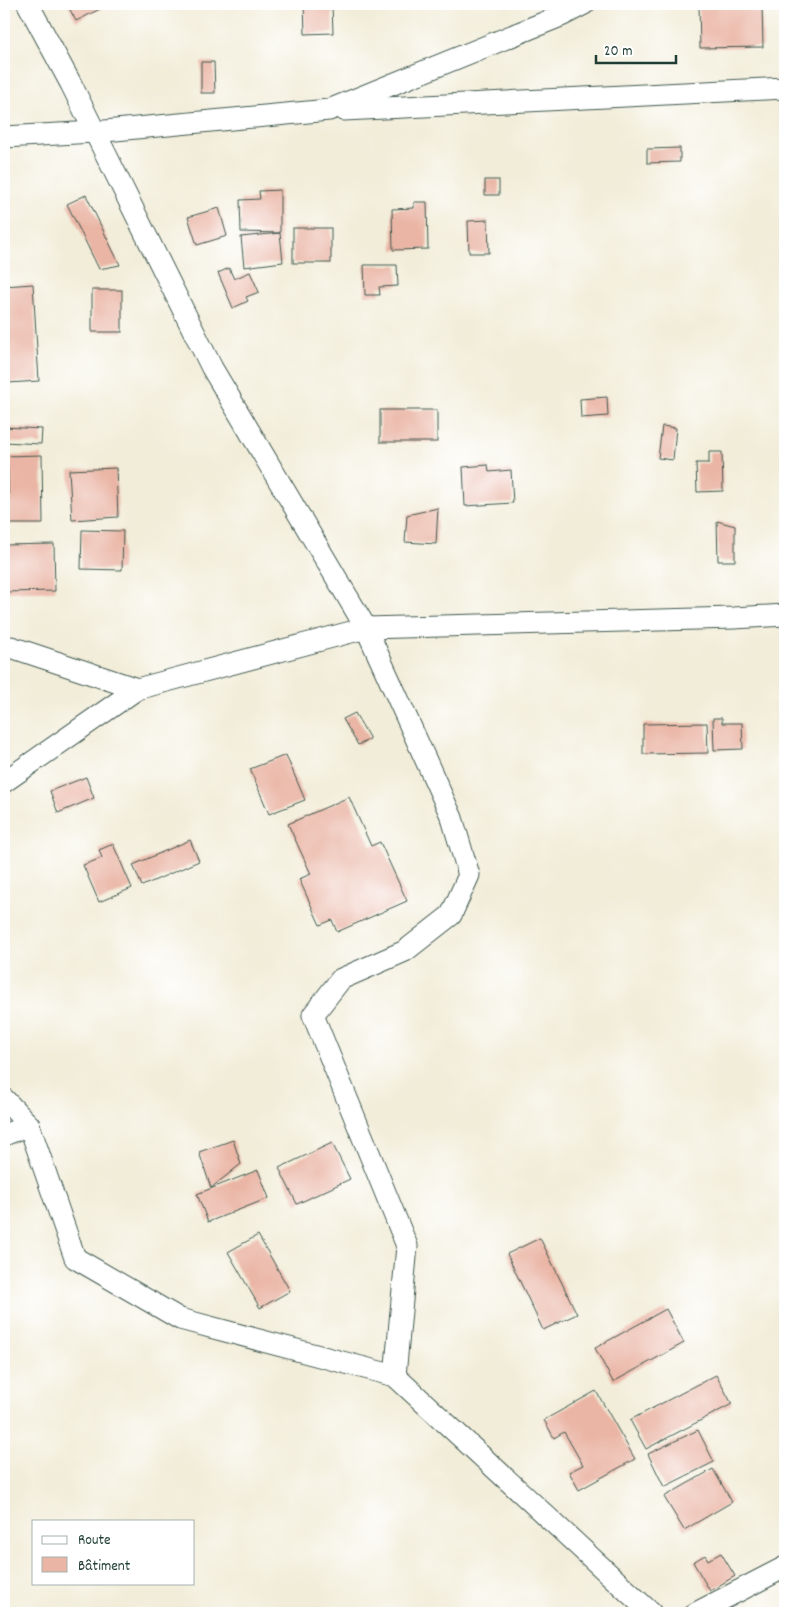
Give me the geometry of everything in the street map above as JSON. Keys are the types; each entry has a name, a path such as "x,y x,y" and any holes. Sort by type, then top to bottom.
{"street":[{"path":"28,4 71,84 212,368 366,628 452,818 469,875 451,915 405,951 341,979 313,1015 407,1246 395,1376"},
{"path":"329,110 563,15 584,4"},
{"path":"4,137 94,132 329,110 785,88"},
{"path":"4,782 137,688 366,628 785,615"},
{"path":"4,648 10,647 137,688"},
{"path":"4,1099 29,1125 75,1258 180,1319 395,1376 651,1613"},
{"path":"4,1135 29,1125"},
{"path":"696,1613 785,1567"}],"building":[{"path":"67,4 100,4 102,8 76,21"},
{"path":"304,4 332,4 333,33 305,34"},
{"path":"699,4 762,4 763,47 700,48"},
{"path":"201,62 214,62 215,93 201,93"},
{"path":"680,148 680,162 647,163 647,149"},
{"path":"485,180 499,180 499,195 485,195"},
{"path":"280,190 280,233 241,232 240,200 260,199 259,191"},
{"path":"86,195 120,265 99,269 67,204"},
{"path":"414,202 427,202 428,249 393,250 392,209 414,208"},
{"path":"219,208 227,236 197,245 188,217"},
{"path":"488,220 489,253 469,253 468,221"},
{"path":"293,228 331,228 331,263 293,263"},
{"path":"280,233 283,262 244,267 241,237"},
{"path":"364,265 397,265 398,286 379,287 380,295 365,295"},
{"path":"229,268 234,279 250,272 259,292 246,297 248,301 233,308 218,273"},
{"path":"33,284 39,381 8,383 4,286"},
{"path":"92,290 122,290 122,332 92,332"},
{"path":"607,397 608,416 581,418 580,399"},
{"path":"380,410 437,410 437,442 380,442"},
{"path":"662,426 676,428 673,460 658,458"},
{"path":"4,427 42,429 41,444 4,442"},
{"path":"709,452 722,452 723,491 697,492 696,463 709,463"},
{"path":"42,455 43,524 6,524 4,514 9,509 8,470 4,469 4,456"},
{"path":"488,465 489,472 511,470 513,503 465,506 463,467"},
{"path":"116,468 118,517 72,520 69,470"},
{"path":"438,508 436,544 405,542 407,515"},
{"path":"717,521 735,526 735,561 718,561"},
{"path":"82,530 123,531 122,570 81,569"},
{"path":"54,544 55,591 4,592 4,545"},
{"path":"355,713 370,739 358,745 343,719"},
{"path":"713,718 722,718 722,723 742,723 743,749 714,750"},
{"path":"707,723 708,753 643,754 643,724"},
{"path":"286,755 305,800 269,814 250,769"},
{"path":"86,777 94,798 58,813 50,791"},
{"path":"349,797 371,846 380,842 407,901 337,932 332,920 320,925 299,879 311,874 288,824"},
{"path":"190,840 199,861 142,886 133,865"},
{"path":"113,844 132,888 99,902 83,865 102,858 99,850"},
{"path":"233,1140 241,1164 211,1188 199,1152"},
{"path":"332,1143 350,1179 297,1204 279,1168"},
{"path":"258,1170 269,1198 208,1222 197,1194"},
{"path":"258,1235 290,1291 260,1308 228,1252"},
{"path":"540,1238 577,1314 543,1330 507,1254"},
{"path":"666,1309 684,1343 613,1382 595,1348"},
{"path":"716,1375 732,1404 646,1449 630,1420"},
{"path":"596,1391 635,1459 579,1490 569,1472 583,1465 564,1432 554,1438 544,1420"},
{"path":"698,1430 714,1462 664,1487 648,1454"},
{"path":"713,1469 732,1502 684,1530 664,1497"},
{"path":"721,1553 735,1576 710,1591 693,1562 705,1555 708,1560"}]}
